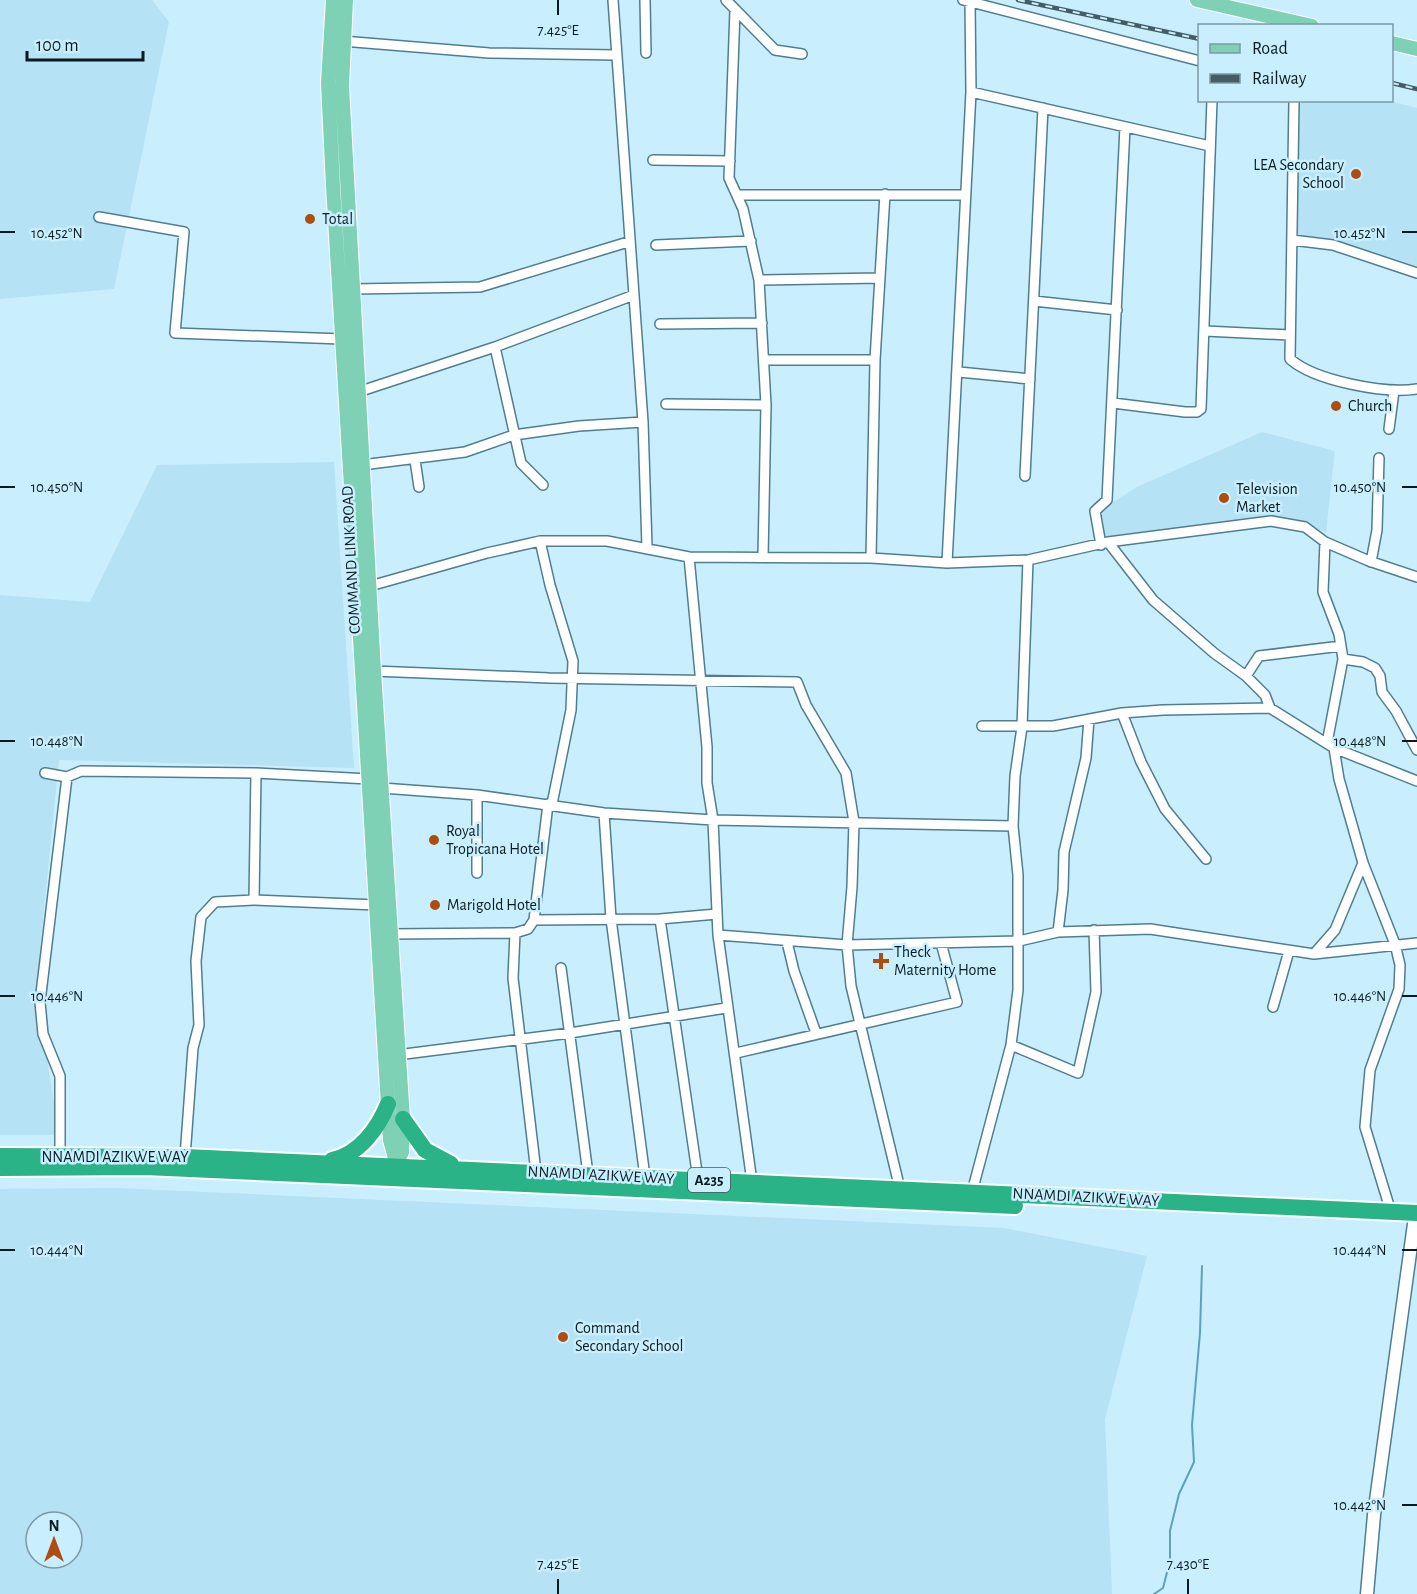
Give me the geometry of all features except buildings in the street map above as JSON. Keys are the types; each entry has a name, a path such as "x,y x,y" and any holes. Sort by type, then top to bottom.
{"highway":[{"path":"313,1162 337,1159 358,1147 375,1128 388,1104"},
{"path":"403,1119 414,1139 431,1154 450,1164 472,1169"},
{"name":"NNAMDI AZIKWE WAY","path":"0,1156 185,1157 397,1165 1391,1212 1416,1220"},
{"name":"NNAMDI AZIKWE WAY","path":"0,1168 145,1167 1416,1220"}],"main road":[{"name":"COMMAND LINK ROAD","path":"333,0 328,82 342,339 372,718 381,788 403,1119 404,1144 397,1165"},
{"name":"COMMAND LINK ROAD","path":"346,0 342,41 358,392 374,671 369,779 390,1140 397,1165"},
{"path":"1197,0 1303,24"},
{"path":"1393,43 1417,49"},
{"path":"373,1177 384,1174 397,1165 415,1175 436,1179"}],"street":[{"path":"613,0 628,242 643,422 647,547"},
{"path":"645,0 646,53"},
{"path":"726,0 775,50 802,54"},
{"path":"946,563 959,372 964,195 971,92 967,1 1198,60"},
{"path":"735,10 729,178 752,241 759,280 766,405 763,557"},
{"path":"342,41 489,53 616,55"},
{"path":"971,92 1210,146"},
{"path":"1113,403 1185,412 1197,412 1201,409 1212,102"},
{"path":"1294,102 1288,353 1295,364 1316,374 1394,391 1417,389"},
{"path":"1025,476 1043,108"},
{"path":"1125,127 1107,500 1095,511 1104,543 1153,600 1214,653 1246,676 1265,694 1270,708"},
{"path":"653,160 730,161"},
{"path":"871,558 875,360 885,194"},
{"path":"737,195 964,195"},
{"path":"99,218 184,232 175,333 342,339"},
{"path":"1292,240 1333,245 1417,273"},
{"path":"656,245 752,241"},
{"path":"353,289 480,287 628,242"},
{"path":"759,280 879,278"},
{"path":"358,392 495,347 634,295"},
{"path":"1034,301 1117,310"},
{"path":"660,324 762,323"},
{"path":"1205,331 1289,334"},
{"path":"495,347 521,463 543,485"},
{"path":"765,360 875,360"},
{"path":"959,372 1030,379"},
{"path":"1389,429 1394,391"},
{"path":"666,404 766,405"},
{"path":"362,465 465,452 514,435 579,426 643,422"},
{"path":"1371,562 1377,530 1379,458"},
{"path":"415,460 419,487"},
{"path":"370,586 487,553 540,541 607,541 689,556 871,558 946,563 1028,560 1104,543 1270,520 1305,527 1325,542 1371,562 1417,577"},
{"path":"390,934 515,933 528,929 534,920 550,804 571,710 573,661 550,585 540,541"},
{"path":"1325,542 1323,592 1339,634 1343,659 1330,745 1363,863 1395,944 1400,965 1400,988 1370,1070 1365,1127 1391,1212"},
{"path":"689,556 707,747 707,783 713,820 718,935 726,1008 736,1053 752,1182"},
{"path":"972,1192 1011,1045 1018,990 1018,875 1013,826 1015,776 1022,727 1028,560"},
{"path":"1246,676 1259,657 1341,646"},
{"path":"1343,659 1363,662 1375,668 1380,676 1382,692 1396,711 1417,750"},
{"path":"374,671 571,678 700,678 797,682 806,705 846,773 854,822 847,945 851,986 862,1023 900,1189"},
{"path":"982,726 1053,726 1122,713 1270,708 1330,745 1417,781"},
{"path":"1122,713 1141,762 1165,809 1206,859"},
{"path":"1058,932 1063,890 1064,852 1086,758 1089,719"},
{"path":"45,773 67,777 81,771 256,773 369,779"},
{"path":"254,900 256,773"},
{"path":"60,1156 60,1076 43,1034 40,1002 67,777"},
{"path":"381,788 477,795 604,813 713,820 1013,826"},
{"path":"477,795 477,873"},
{"path":"604,813 611,919 645,1177"},
{"path":"1314,954 1335,930 1363,863"},
{"path":"185,1157 193,1048 199,1025 196,961 201,917 215,902 254,900 377,905"},
{"path":"534,920 660,919 717,914"},
{"path":"660,919 698,1179"},
{"path":"718,935 847,945 1019,941 1058,932 1150,929 1314,954 1417,943"},
{"path":"1011,1045 1078,1073 1096,992 1094,930"},
{"path":"515,933 513,978 518,1039 536,1172"},
{"path":"787,942 794,971 816,1034"},
{"path":"736,1053 957,1002 942,943"},
{"path":"1273,1007 1289,951"},
{"path":"561,968 588,1174"},
{"path":"397,1054 570,1033 726,1008"},
{"path":"1367,1594 1374,1515 1416,1220"}],"shaded area":[{"path":"0,0 152,0 169,22 114,289 0,299"},
{"name":"LEA Secondary School","path":"1296,102 1393,102 1417,108 1417,274 1346,249 1294,241"},
{"name":"Television Market","path":"1262,432 1335,451 1326,532 1280,517 1101,540 1098,511 1139,486"},
{"path":"334,462 354,768 59,760 36,988 59,1135 0,1135 0,595 90,602 157,465"},
{"name":"Command Secondary School","path":"115,1188 1004,1228 1147,1256 1105,1419 1112,1594 0,1594 0,1189"}],"waterway":[{"path":"1154,1594 1163,1588 1170,1561 1170,1531 1179,1494 1194,1462 1192,1425 1200,1333 1202,1266"}],"railway":[{"path":"1018,0 1198,39"},
{"path":"1393,83 1417,89"}],"place":[{"name":"LEA Secondary School","path":"1356,174"},
{"name":"Total","path":"310,219"},
{"name":"Church","path":"1336,406"},
{"name":"Television Market","path":"1224,498"},
{"name":"Royal Tropicana Hotel","path":"434,840"},
{"name":"Marigold Hotel","path":"435,905"},
{"name":"Theck Maternity Home","path":"881,961"},
{"name":"Command Secondary School","path":"563,1337"}]}
